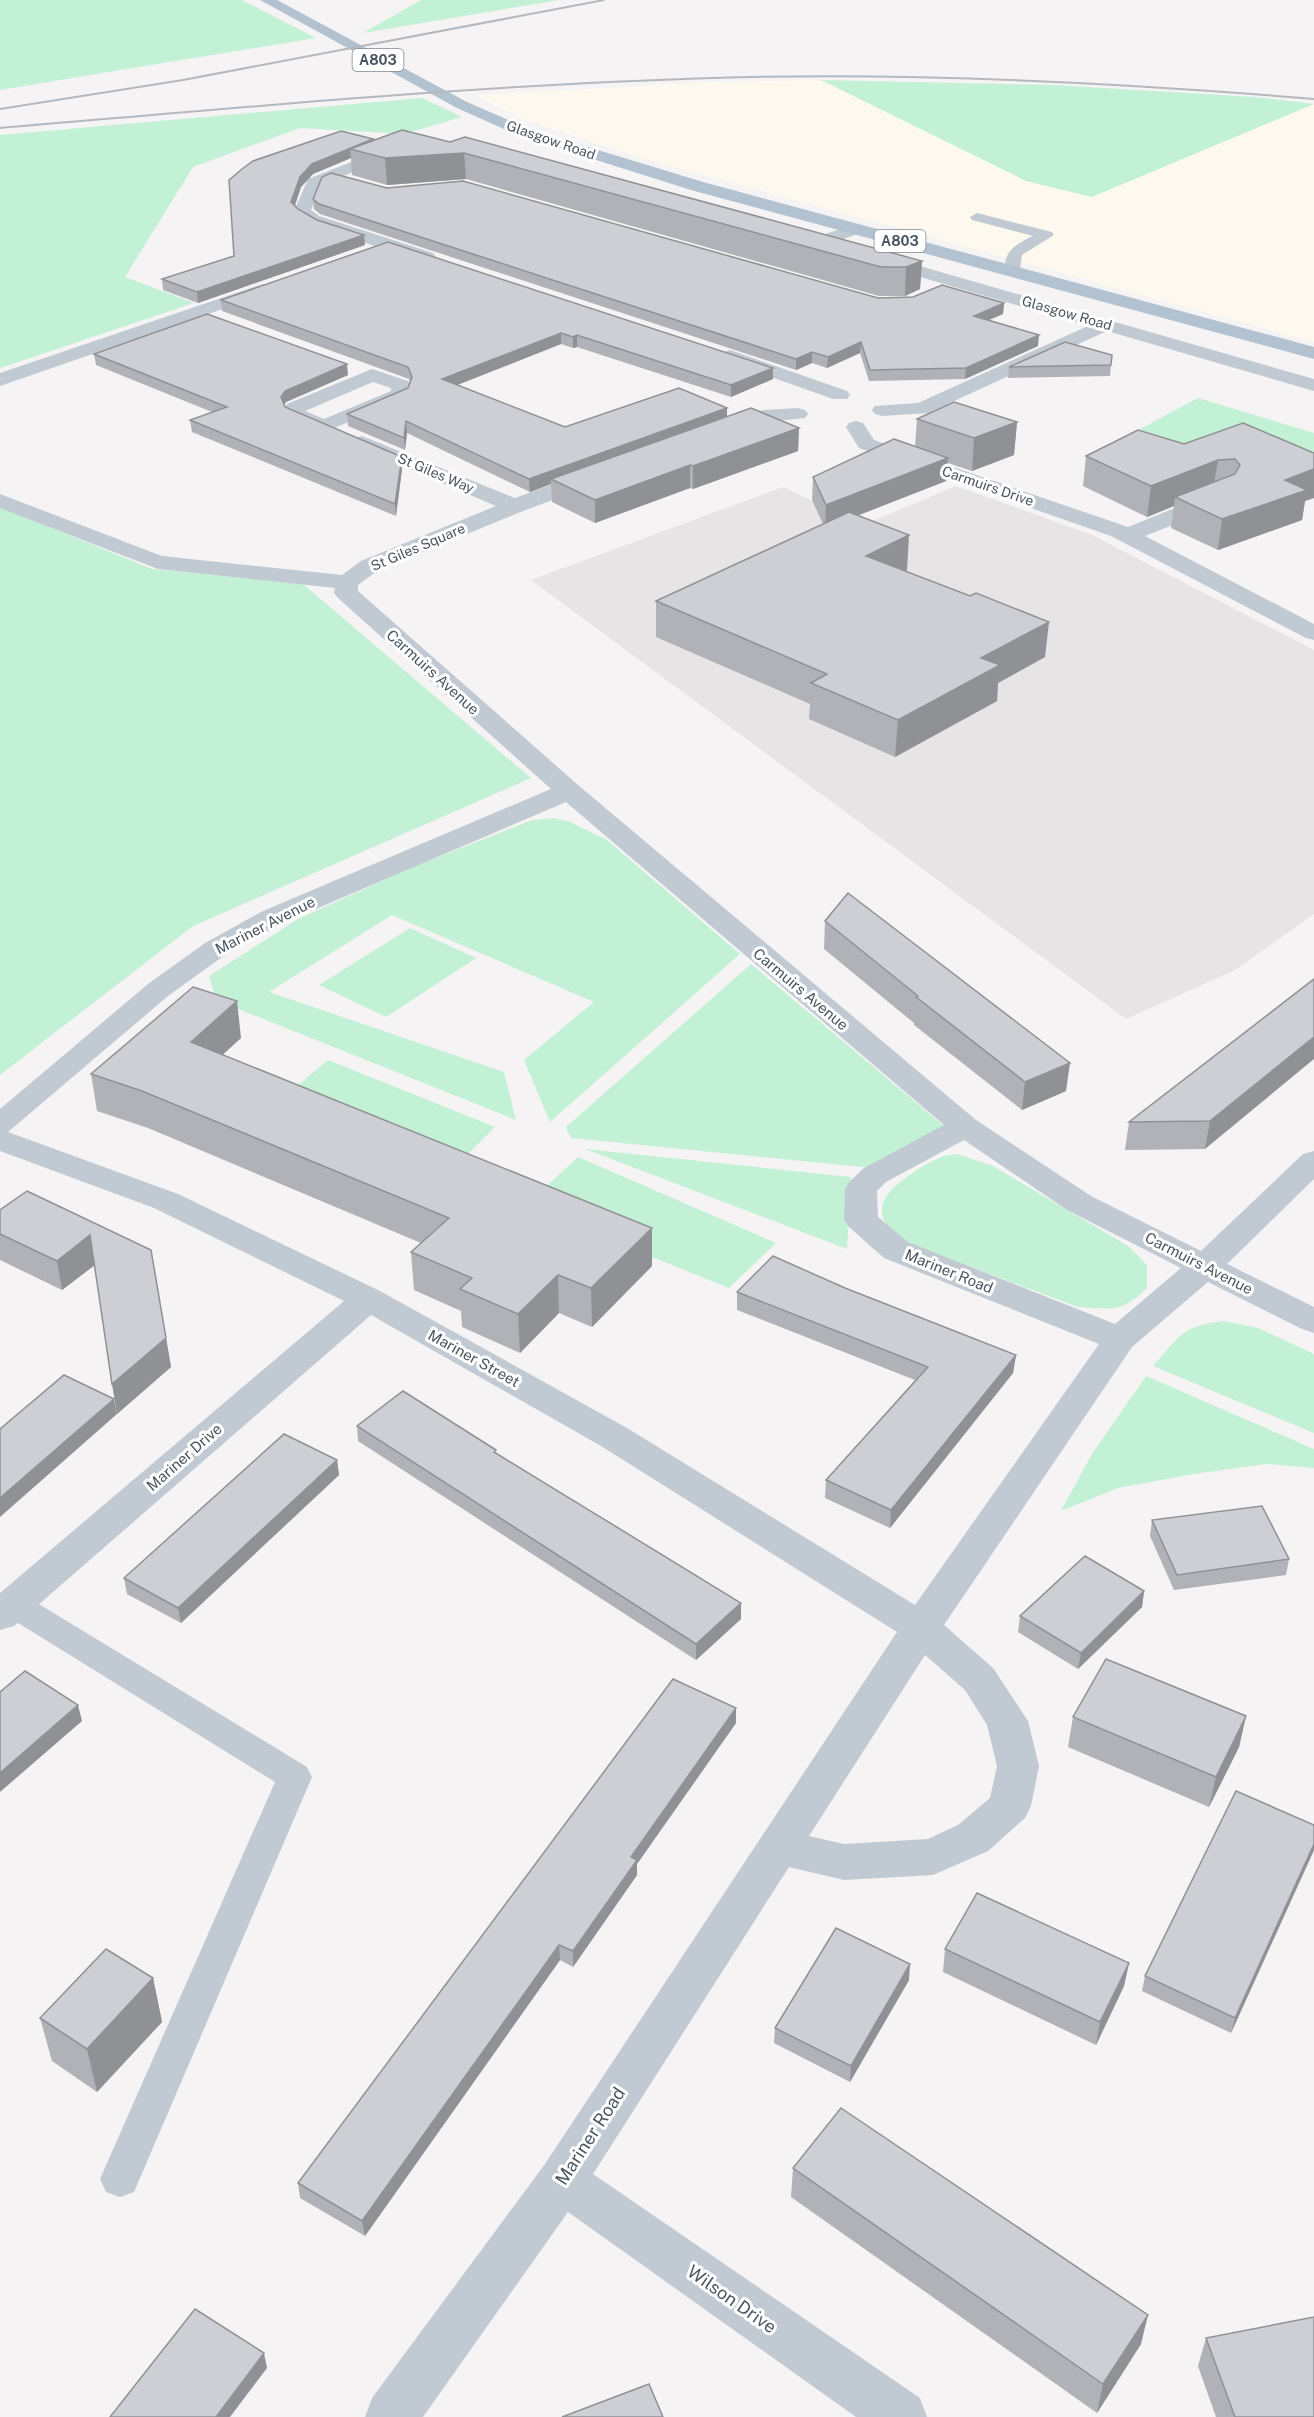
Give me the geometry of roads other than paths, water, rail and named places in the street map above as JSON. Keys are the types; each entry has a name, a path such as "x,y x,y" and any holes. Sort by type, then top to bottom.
{"main road":[{"name":"Glasgow Road","path":"267,0 462,105 523,132 623,164 855,229 1314,352"}],"street":[{"path":"407,145 314,182 302,211 313,220 445,263"},
{"name":"Glasgow Road","path":"855,229 814,241 1314,385"},
{"path":"366,253 389,245"},
{"path":"0,380 276,284"},
{"path":"197,312 219,320"},
{"path":"713,351 840,395 871,401 882,410 921,409 1107,324"},
{"path":"324,426 400,394 401,386 351,367"},
{"name":"St Giles Way","path":"372,375 294,408 295,414 515,506"},
{"path":"816,422 798,408 812,399 840,395"},
{"path":"710,435 764,416 856,427 876,421 881,416 882,410"},
{"name":"Carmuirs Drive","path":"856,427 866,444 1127,535 1314,633"},
{"name":"St Giles Square","path":"347,582 369,566 515,506 612,471"},
{"path":"1127,535 1230,500 1196,486"},
{"path":"0,500 158,562 347,582"},
{"name":"Carmuirs Avenue","path":"347,582 346,593 569,791 965,1127 1079,1203 1314,1321"},
{"name":"Mariner Avenue","path":"0,1125 158,990 215,949 273,917 569,791"},
{"name":"Mariner Road","path":"965,1127 875,1175 861,1190 861,1220 896,1250 1120,1339"},
{"name":"Mariner Street","path":"0,1140 166,1201 368,1299 614,1437 921,1628"},
{"name":"Mariner Road","path":"391,2417 562,2180 921,1628 1120,1339 1205,1266 1314,1161"},
{"name":"Mariner Drive","path":"6,1609 368,1299"},
{"path":"778,1846 844,1862 933,1857 973,1838 1010,1806 1018,1766 1007,1721 979,1679 921,1628"},
{"name":"Wilson Drive","path":"562,2180 902,2417"}],"lane":[{"path":"327,175 357,183"},
{"path":"977,217 1047,235 1019,248 1010,263 1014,272"},
{"path":"937,290 957,281"},
{"path":"6,1609 295,1777 120,2179"}],"railway":[{"path":"0,109 183,80 604,0"},
{"path":"0,128 267,105 535,86 788,76 1089,83 1314,99"}]}
